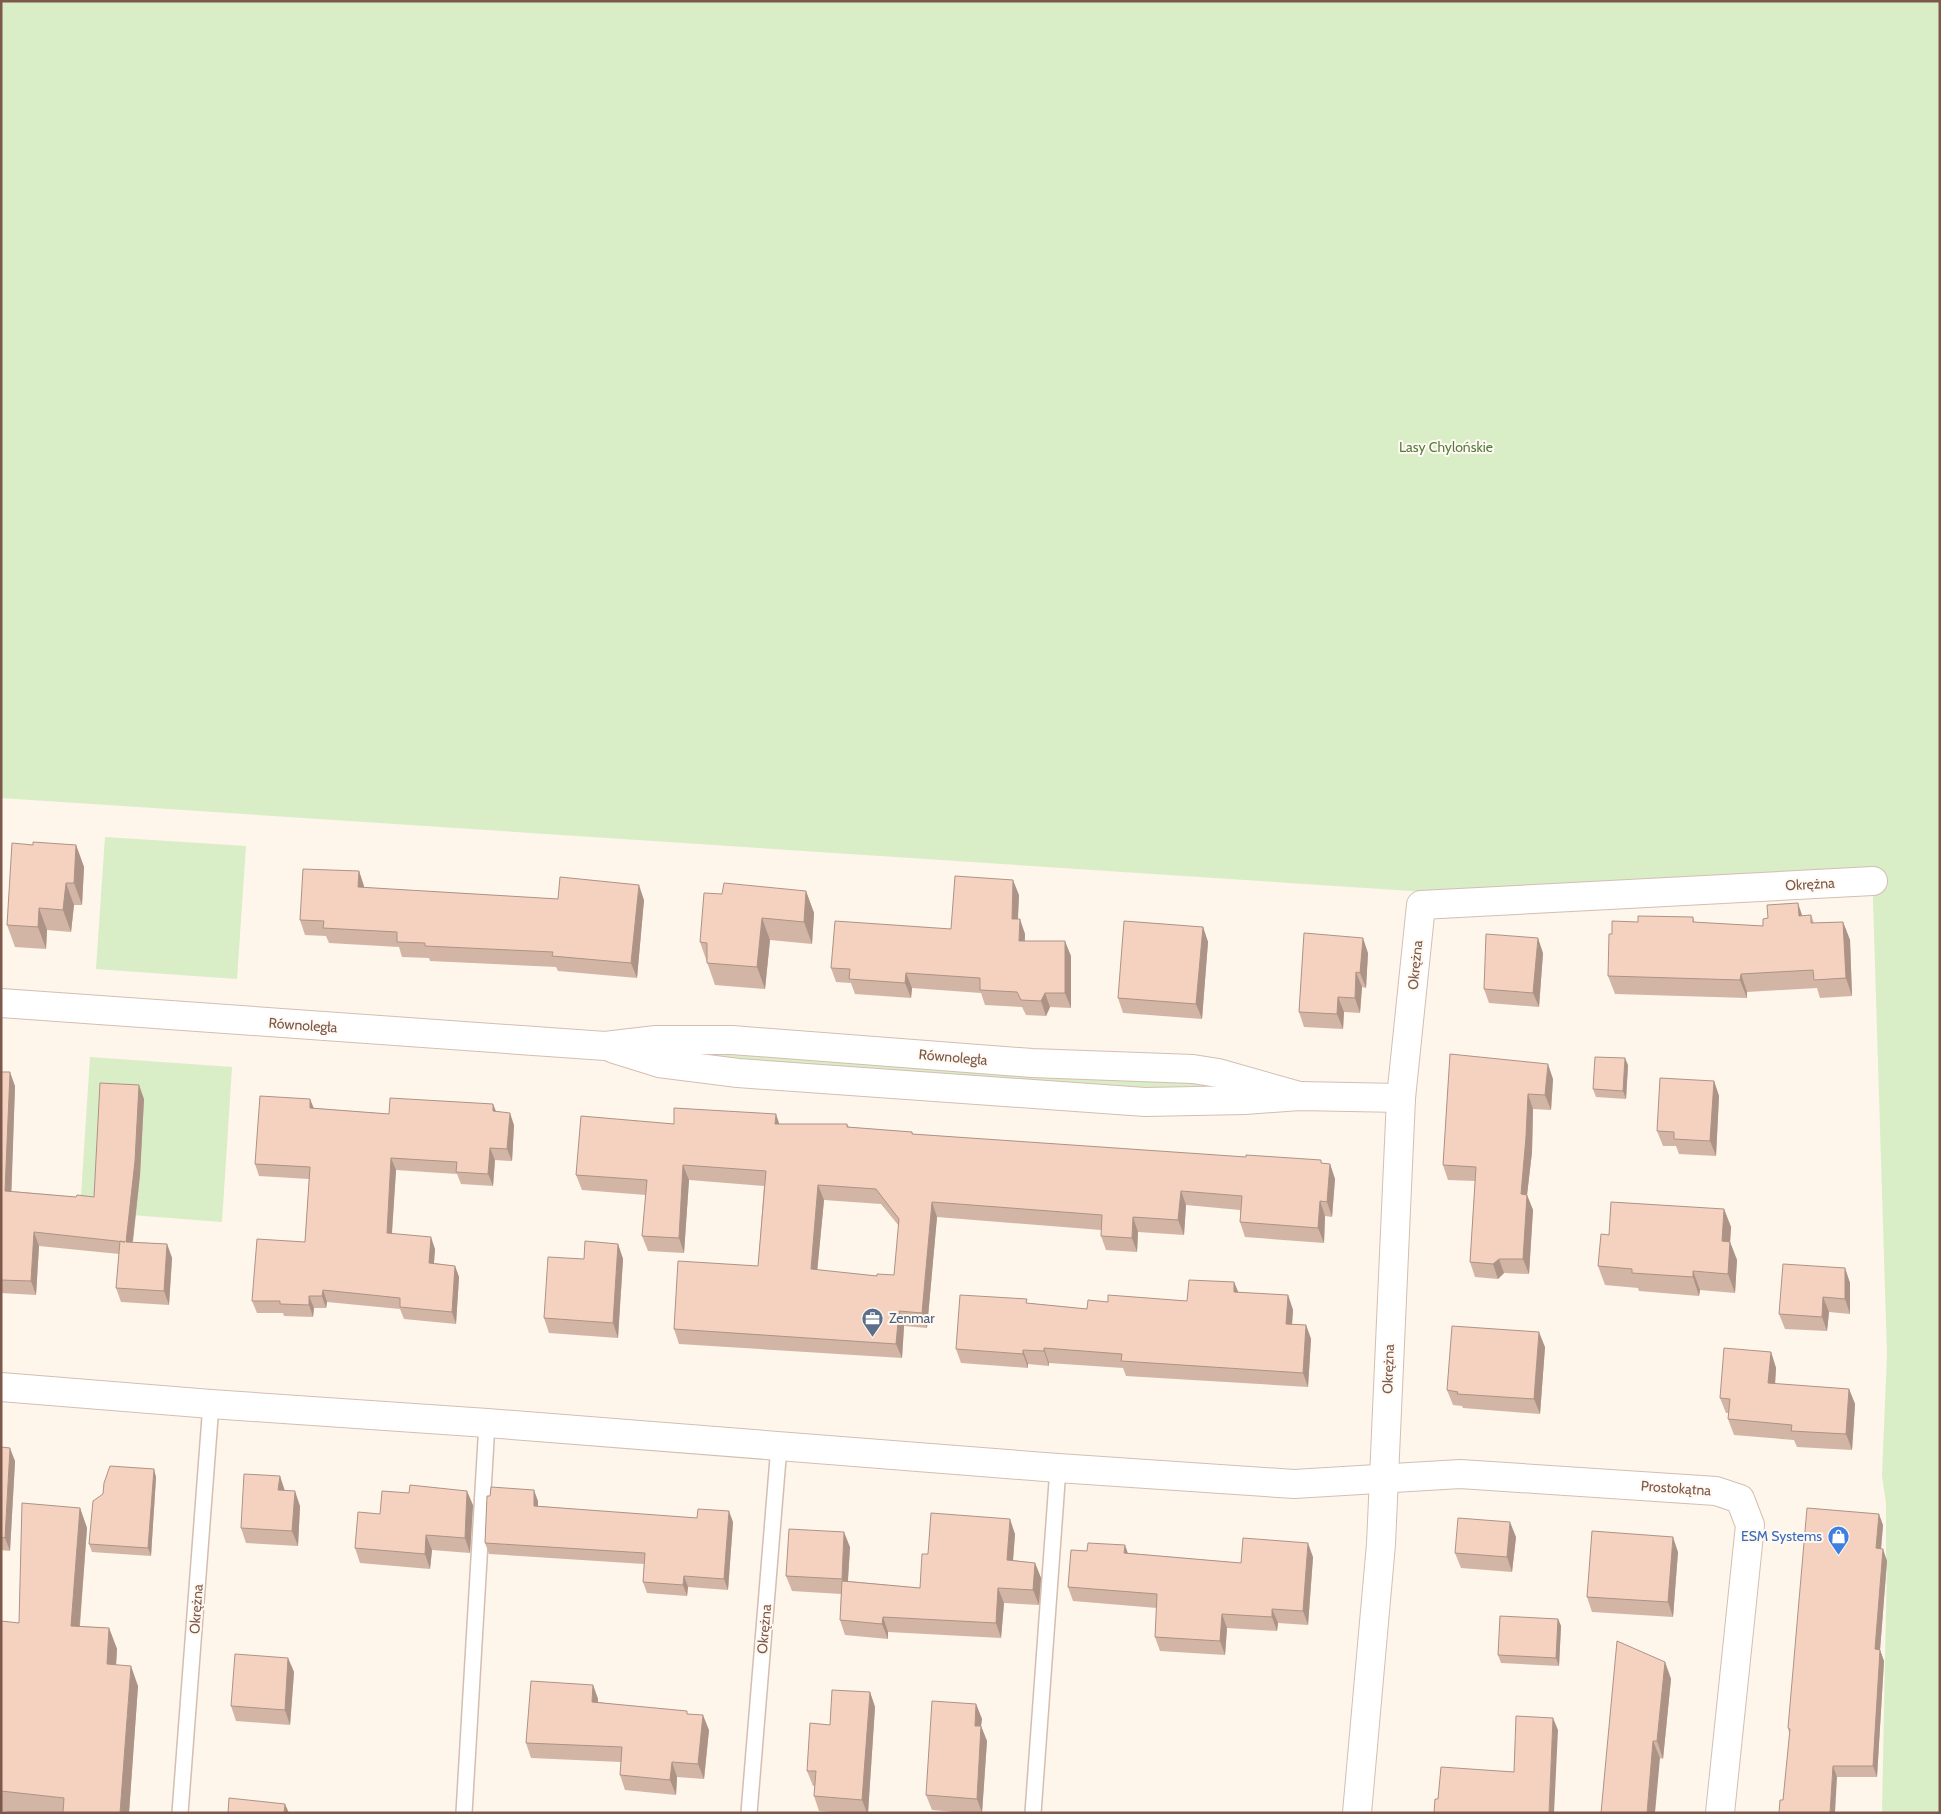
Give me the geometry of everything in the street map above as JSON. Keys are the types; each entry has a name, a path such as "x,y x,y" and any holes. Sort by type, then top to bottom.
{"street":[{"name":"Okrężna","path":"1357,1813 1381,1544 1401,1098 1421,905 1874,881"},
{"name":"Równoległa","path":"1,1003 605,1046 656,1040 732,1040 1032,1063 1193,1069 1218,1073 1299,1096"},
{"name":"Równoległa","path":"605,1046 659,1063 738,1073 1125,1101 1236,1100 1299,1096 1401,1098"},
{"path":"1,1387 1058,1468 1294,1484 1384,1478"},
{"name":"Prostokątna","path":"1384,1478 1460,1474 1716,1491 1740,1499 1750,1525 1720,1813"}],"lane":[{"name":"Okrężna","path":"180,1813 211,1404"},
{"path":"464,1813 487,1423"},
{"name":"Okrężna","path":"748,1813 779,1446"},
{"path":"1033,1813 1058,1468"}],"green space":[{"name":"Lasy Chylońskie","path":"1,1 1940,1 1940,1813 1882,1813 1887,1560 1886,1503 1882,1476 1887,1354 1873,869 1442,893 1,798"},
{"path":"105,837 246,846 237,979 96,969"},
{"path":"663,1048 1189,1077 1261,1093 1177,1094 672,1059"},
{"path":"90,1057 232,1067 222,1222 80,1211"}],"building":[{"path":"33,842 76,845 74,883 66,883 63,910 39,908 38,927 7,925 12,843 33,845"},
{"path":"303,869 359,871 358,887 558,899 560,877 639,885 631,963 552,956 553,952 425,946 425,943 397,942 397,932 323,928 324,921 300,920"},
{"path":"955,876 1013,880 1012,919 1020,919 1019,941 1065,941 1065,993 1045,993 1041,1001 1021,1000 1017,992 980,990 980,978 906,973 905,983 849,979 850,969 831,968 835,921 951,929"},
{"path":"724,883 806,891 804,922 762,918 757,967 707,963 707,943 700,942 704,893 722,894"},
{"path":"1798,903 1799,916 1811,915 1811,923 1843,922 1846,978 1814,980 1813,970 1741,974 1740,980 1608,976 1609,934 1612,934 1612,921 1638,922 1638,916 1693,917 1693,922 1763,926 1763,919 1768,918 1767,905"},
{"path":"1124,921 1203,927 1196,1004 1118,998"},
{"path":"1304,933 1363,938 1360,973 1356,972 1355,998 1338,997 1337,1014 1299,1012"},
{"path":"1486,934 1538,938 1533,993 1484,989"},
{"path":"1450,1054 1548,1064 1545,1095 1528,1094 1521,1194 1527,1195 1523,1259 1499,1259 1493,1264 1470,1262 1476,1167 1443,1165"},
{"path":"1595,1057 1625,1058 1623,1091 1593,1089"},
{"path":"1,1072 10,1072 5,1191 94,1197 100,1083 139,1085 135,1161 126,1242 167,1244 164,1291 116,1288 120,1241 34,1232 31,1281 1,1280"},
{"path":"1660,1078 1714,1081 1710,1141 1674,1139 1674,1132 1657,1131"},
{"path":"260,1096 310,1099 310,1108 389,1114 390,1098 493,1104 493,1111 510,1113 507,1149 490,1148 488,1174 456,1172 457,1162 391,1158 387,1233 431,1237 429,1263 455,1266 452,1312 400,1307 400,1298 323,1290 322,1296 309,1296 309,1305 280,1304 280,1301 252,1301 257,1239 305,1242 310,1167 255,1164"},
{"path":"674,1108 776,1114 775,1124 847,1124 847,1127 912,1132 912,1134 1246,1157 1246,1155 1321,1160 1321,1163 1330,1164 1327,1202 1320,1201 1318,1228 1240,1222 1242,1196 1181,1191 1178,1220 1133,1217 1132,1238 1101,1236 1102,1215 932,1202 922,1313 899,1311 896,1344 674,1329 678,1261 758,1266 766,1171 683,1165 679,1238 642,1236 647,1180 576,1175 581,1116 674,1124","holes":["818,1185 876,1189 899,1219 894,1275 877,1274 877,1276 811,1269"]},
{"path":"1611,1202 1724,1209 1722,1241 1730,1242 1728,1274 1693,1271 1693,1277 1632,1273 1632,1269 1598,1266 1601,1234 1609,1235"},
{"path":"585,1241 618,1244 613,1323 544,1318 548,1257 584,1259"},
{"path":"1783,1264 1845,1268 1845,1299 1823,1297 1822,1317 1779,1314"},
{"path":"1189,1280 1234,1282 1234,1292 1288,1295 1286,1324 1306,1325 1303,1373 1121,1361 1122,1354 1044,1348 1044,1351 1023,1350 1023,1354 956,1349 960,1295 1027,1299 1026,1303 1087,1309 1088,1300 1108,1302 1108,1295 1187,1301"},
{"path":"1452,1326 1539,1332 1534,1399 1457,1394 1458,1392 1447,1390"},
{"path":"1724,1348 1771,1352 1768,1383 1849,1389 1846,1434 1791,1431 1792,1425 1728,1419 1730,1399 1720,1398"},
{"path":"1,1447 10,1448 5,1538 1,1537"},
{"path":"110,1466 154,1469 148,1548 89,1544 93,1501 103,1494 104,1483"},
{"path":"244,1474 280,1476 278,1490 295,1491 292,1531 241,1528"},
{"path":"410,1485 467,1491 465,1538 426,1535 425,1554 355,1548 358,1512 380,1514 382,1491 409,1493"},
{"path":"491,1487 534,1490 534,1506 697,1518 698,1509 729,1511 724,1579 684,1576 683,1585 643,1582 645,1553 485,1543 487,1496 490,1496"},
{"path":"22,1503 80,1508 71,1626 109,1628 107,1664 131,1666 120,1813 63,1813 64,1798 1,1791 1,1621 19,1623"},
{"path":"1807,1508 1879,1514 1876,1548 1883,1549 1875,1649 1880,1650 1873,1766 1833,1766 1830,1813 1779,1813 1780,1800 1783,1800 1790,1729 1788,1728"},
{"path":"931,1513 1010,1519 1007,1560 1035,1563 1033,1590 998,1588 996,1623 883,1617 882,1624 840,1620 842,1581 920,1588 922,1554 928,1554"},
{"path":"1458,1518 1510,1522 1507,1557 1455,1553"},
{"path":"789,1529 844,1532 842,1579 786,1576"},
{"path":"1592,1531 1673,1537 1668,1602 1587,1597"},
{"path":"1243,1538 1308,1543 1303,1611 1272,1609 1272,1617 1222,1614 1220,1641 1155,1637 1157,1594 1068,1587 1071,1550 1087,1551 1088,1543 1125,1545 1124,1553 1241,1563"},
{"path":"1500,1616 1558,1619 1556,1658 1498,1655"},
{"path":"1617,1641 1665,1662 1657,1741 1653,1741 1647,1813 1601,1813"},
{"path":"235,1654 288,1658 285,1710 231,1706"},
{"path":"531,1681 593,1685 592,1702 687,1711 687,1714 703,1715 698,1764 672,1762 670,1780 620,1775 622,1747 526,1743"},
{"path":"832,1690 870,1692 862,1800 814,1796 816,1771 807,1771 810,1723 830,1725"},
{"path":"932,1701 976,1704 975,1726 981,1726 977,1799 926,1795"},
{"path":"1516,1716 1553,1718 1549,1813 1434,1813 1435,1799 1438,1799 1441,1767 1514,1772"},
{"path":"229,1798 285,1804 284,1813 228,1813"}],"place":[{"name":"Zenmar","path":"873,1337"},
{"name":"ESM Systems","path":"1838,1555"}]}
